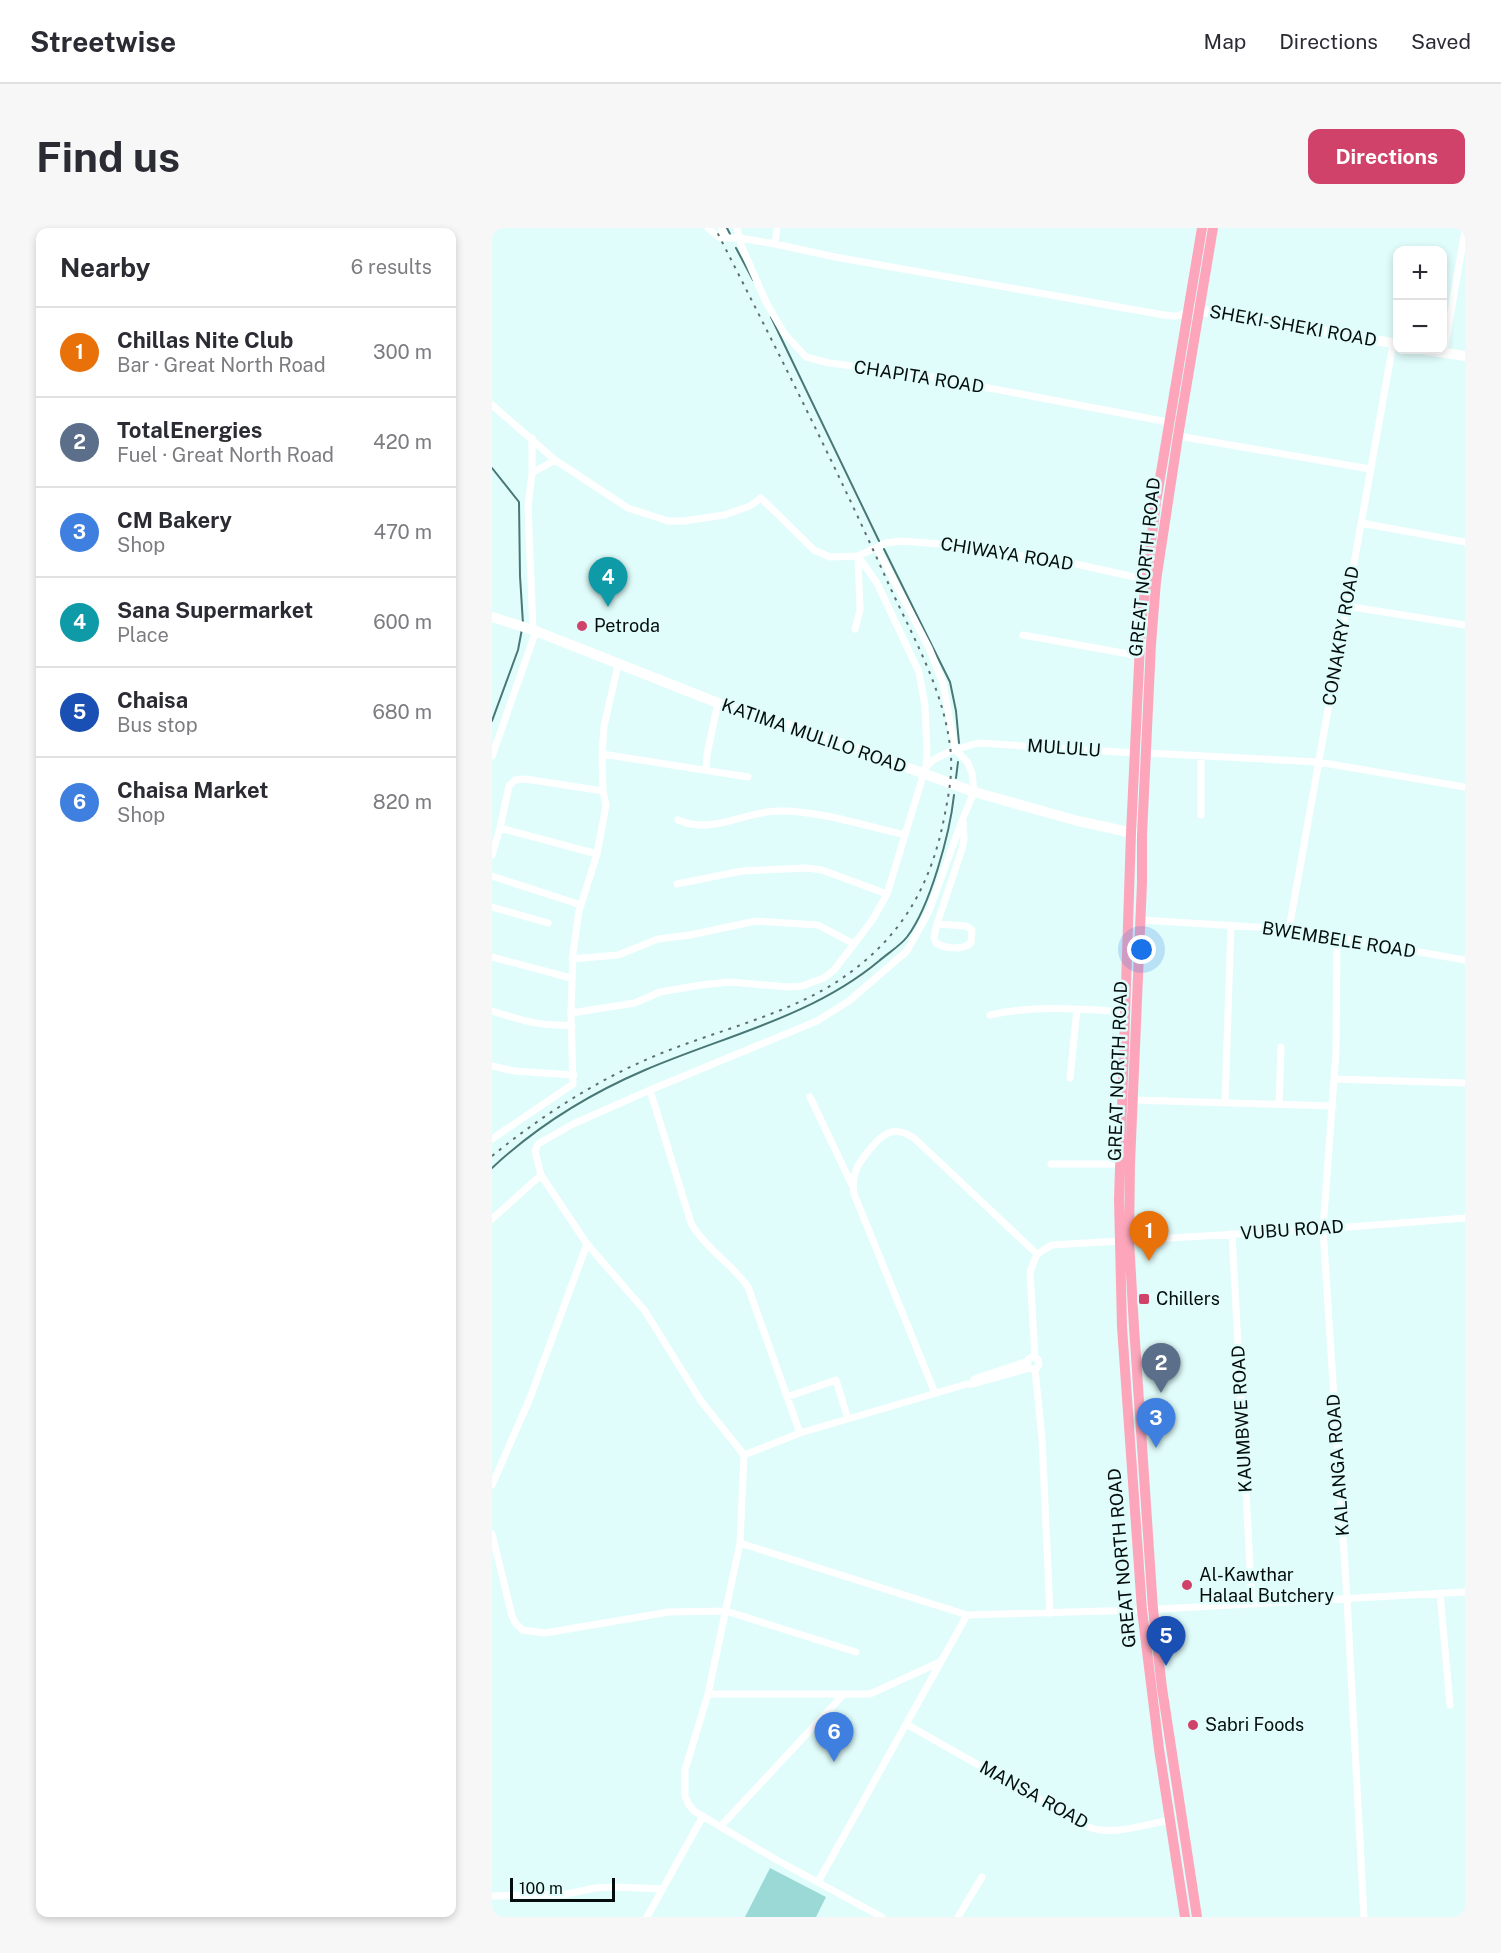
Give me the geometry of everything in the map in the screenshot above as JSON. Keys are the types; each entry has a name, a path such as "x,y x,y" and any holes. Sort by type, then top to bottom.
{"main road":[{"name":"GREAT NORTH ROAD","path":"1124,1240 1133,1100 1140,920 1135,753 1140,656 1151,581 1178,436 1202,228"},
{"name":"GREAT NORTH ROAD","path":"1185,1917 1157,1737 1147,1609 1139,1415 1119,1164 1125,1012 1136,834 1147,753 1151,581 1168,422 1213,228"},
{"name":"SHEKI-SHEKI ROAD","path":"1194,309 1393,344"},
{"path":"1447,353 1465,356"},
{"name":"KATIMA MULILO ROAD","path":"492,617 529,629 718,703 924,771 974,792 1077,821 1136,834"},
{"name":"GREAT NORTH ROAD","path":"1147,1609 1197,1917"}],"street":[{"path":"708,228 720,238 740,238 775,244 835,257 1164,315 1180,316 1194,309"},
{"path":"721,228 727,238"},
{"name":"CHAPITA ROAD","path":"737,228 741,245 766,302 784,333 806,357 829,363 915,374 1168,422"},
{"path":"775,244 777,228"},
{"path":"1447,335 1465,230"},
{"name":"CONAKRY ROAD","path":"1289,929 1370,469 1393,354"},
{"path":"492,405 555,460 627,508 668,520 684,521 724,515 750,506 762,498 820,554 858,556"},
{"path":"1178,436 1370,469"},
{"path":"492,756 529,629 528,506 532,473 532,438"},
{"path":"532,473 555,460"},
{"path":"1361,523 1465,542"},
{"name":"CHIWAYA ROAD","path":"858,556 886,543 901,541 941,544 1076,564 1151,581"},
{"path":"877,548 929,648 943,683 955,750 968,763 972,773 974,792 929,911 907,951 849,1000 817,1021 573,1124 538,1144 535,1151 541,1174 587,1244 645,1311 701,1401 744,1455 740,1543 708,1694 685,1770 684,1783 688,1805 720,1827 775,1859 882,1917"},
{"path":"855,629 860,610 858,556"},
{"path":"571,1013 635,1004 660,992 701,985 730,982 802,986 824,978 834,970 873,919 886,894 905,835 924,771 927,751 925,706 919,672 878,583 858,556"},
{"path":"1346,606 1465,625"},
{"path":"1023,635 1140,656"},
{"path":"492,1138 573,1084 571,978 573,958 581,905 597,854 606,805 603,791 602,754 604,726 618,665"},
{"path":"706,770 707,754 718,703"},
{"name":"MULULU","path":"924,771 933,760 978,743 1135,753"},
{"path":"1147,753 1318,762 1465,787"},
{"path":"602,754 748,777"},
{"path":"1200,815 1201,756"},
{"path":"492,855 501,828 509,786 515,780 526,779 603,791"},
{"path":"678,820 687,824 709,826 777,811 824,816 905,835"},
{"path":"937,924 966,926 972,930 971,943 964,948 942,946 936,943 934,937 937,924 962,849 963,818"},
{"path":"501,828 597,854"},
{"path":"677,884 742,872 806,868 822,870 886,894"},
{"path":"492,876 581,905"},
{"path":"492,907 548,923"},
{"name":"BWEMBELE ROAD","path":"1140,920 1289,929 1465,960"},
{"path":"573,958 618,955 658,939 690,935 756,921 818,925 854,944"},
{"path":"1225,1102 1232,925"},
{"name":"KALANGA ROAD","path":"1337,938 1338,1020 1323,1229 1347,1599 1364,1917"},
{"path":"492,957 571,978"},
{"path":"990,1015 1024,1010 1077,1009 1125,1012"},
{"path":"1070,1078 1077,1009"},
{"path":"492,1011 533,1024 572,1025"},
{"path":"1279,1104 1281,1047"},
{"path":"492,1066 514,1071 573,1075"},
{"path":"1334,1079 1465,1083"},
{"path":"650,1090 692,1223 699,1234 748,1287 800,1433"},
{"path":"810,1097 852,1185 935,1393"},
{"path":"1133,1100 1333,1106"},
{"path":"852,1185 854,1172 880,1136 896,1132 906,1133 1036,1254 1030,1272 1032,1364 1042,1439 1050,1613"},
{"path":"1051,1164 1119,1164"},
{"path":"492,1219 541,1174"},
{"name":"VUBU ROAD","path":"1036,1254 1052,1245 1465,1218"},
{"name":"KAUMBWE ROAD","path":"1232,1234 1252,1604"},
{"path":"492,1485 530,1398 587,1244"},
{"path":"744,1455 800,1433 1032,1364"},
{"path":"787,1397 836,1380 848,1419"},
{"path":"492,1534 512,1616 523,1630 545,1633 669,1612 726,1611 856,1652"},
{"path":"740,1543 967,1616 1465,1592"},
{"path":"1440,1593 1450,1706"},
{"path":"818,1882 967,1616"},
{"path":"708,1694 870,1695 940,1662"},
{"path":"720,1827 843,1695"},
{"name":"MANSA ROAD","path":"906,1724 1088,1827 1112,1831 1170,1820"},
{"path":"645,1916 704,1816"},
{"path":"958,1917 982,1877"},
{"path":"492,1896 567,1894 615,1887 662,1889"}],"shaded area":[{"path":"770,1868 826,1897 816,1917 745,1917"}],"waterway":[{"path":"727,228 730,234"},
{"path":"736,248 753,280"},
{"path":"771,317 879,541"},
{"path":"492,468 519,502 523,624"},
{"path":"884,549 950,682 959,743"},
{"path":"492,721 518,650 522,629"},
{"path":"956,778 958,762"},
{"path":"492,1168 545,1125 624,1079 766,1024 825,997 853,980 897,946 907,937 915,924 931,889 948,829 954,795"}],"railway":[{"path":"492,1156 554,1110 620,1072 667,1051 798,1003 838,981 880,946 912,906 933,861 940,835 949,793 951,762 946,725 934,684 826,450 715,228"}],"place":[{"name":"Sana Supermarket","path":"608,607"},
{"name":"Petroda","path":"582,626"},
{"name":"Chillas Nite Club","path":"1149,1261"},
{"name":"Chillers","path":"1144,1299"},
{"name":"TotalEnergies","path":"1161,1393"},
{"name":"CM Bakery","path":"1156,1448"},
{"name":"Al-Kawthar Halaal Butchery","path":"1187,1585"},
{"name":"Chaisa","path":"1166,1666"},
{"name":"Sabri Foods","path":"1193,1725"},
{"name":"Chaisa Market","path":"834,1762"}]}
